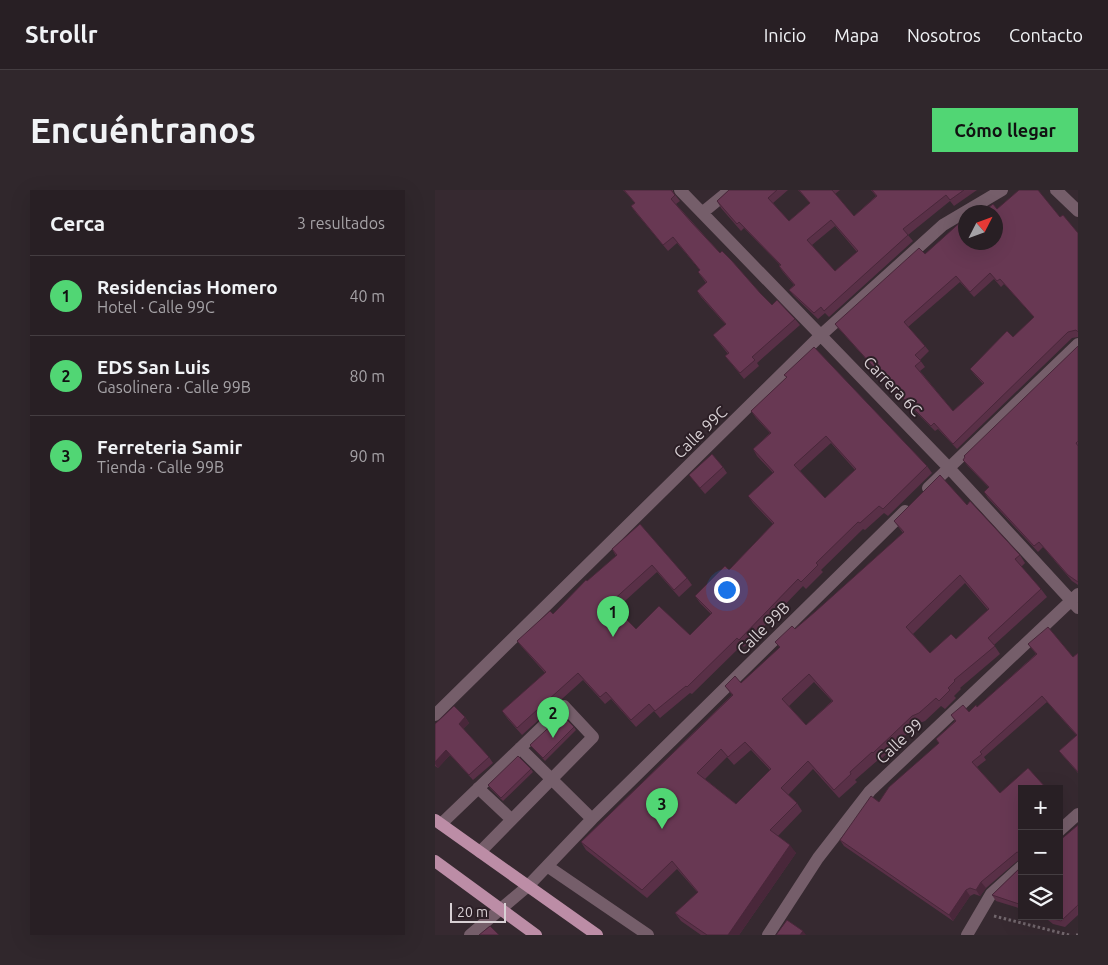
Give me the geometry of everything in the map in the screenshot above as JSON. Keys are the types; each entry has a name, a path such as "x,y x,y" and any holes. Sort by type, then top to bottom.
{"main road":[{"path":"438,822 597,935"},
{"path":"435,861 535,935"}],"street":[{"name":"Carrera 6C","path":"680,190 1076,600"},
{"path":"702,213 730,190"},
{"name":"Calle 99C","path":"435,715 821,335 943,225 1002,190"},
{"path":"1056,190 1078,212"},
{"name":"Calle 99B","path":"470,935 528,886 592,819 1078,344"},
{"name":"Calle 99","path":"768,935 818,858 870,791 1076,600"},
{"path":"438,822 478,788 564,706 593,737 480,852"},
{"path":"520,748 592,819"},
{"path":"478,788 511,819"},
{"path":"1060,830 1078,814"},
{"path":"547,866 648,935"},
{"path":"967,935 991,894 1018,870"}],"path":[{"path":"979,912 1069,935"}],"building":[{"path":"624,190 671,190 675,195 671,199 720,253 722,251 732,261 772,305 777,300 795,319 752,357 755,360 740,373 725,356 729,353 713,335 726,324 697,291 707,282 698,272 700,270 673,237 663,245 631,206 635,203"},
{"path":"729,190 777,190 768,198 789,221 810,203 799,190 832,190 854,216 877,196 872,190 964,190 950,200 946,195 903,229 908,235 824,311 821,307 814,313 789,290 795,285 779,266 781,265 739,222 737,224 717,201","holes":["831,220 858,251 835,271 807,240"]},
{"path":"1019,190 1038,190 1060,217 1063,215 1078,233 1078,332 1076,330 1068,332 953,444 934,423 931,426 888,383 835,324 919,248 925,254 958,224 958,250 1003,250 1002,205","holes":["990,273 997,281 1000,279 1034,317 1013,337 1007,331 970,369 984,383 953,411 915,366 921,361 915,355 925,346 904,322 956,276 970,292"]},
{"path":"1078,346 1078,441 1076,443 1078,446 1078,582 1068,575 1039,542 1034,546 984,492 989,487 963,460 964,456"},
{"path":"814,347 927,466 883,509 879,506 860,523 858,522 816,563 818,565 801,582 798,579 739,640 737,638 687,687 655,711 649,704 631,720 606,692 600,697 578,673 517,728 502,711 546,672 517,641 550,611 553,614 586,580 617,555 612,549 640,524 687,578 674,590 652,565 610,603 636,629 659,606 690,635 712,613 695,596 725,566 729,570 774,523 748,496 774,472 753,449 771,433 751,411 787,377 784,375","holes":["826,436 856,469 825,498 794,465"]},
{"path":"712,454 723,467 700,488 689,475"},
{"path":"940,475 967,505 970,501 1020,555 1015,559 1041,589 988,638 995,646 954,680 948,688 950,690 939,701 936,698 919,713 912,716 850,772 851,774 834,790 808,761 781,788 797,803 770,830 790,845 728,935 707,935 675,913 698,892 672,861 642,890 581,842 733,695 725,686 735,676 741,683 780,647 775,642 792,626 795,629 904,532 894,521","holes":["960,575 989,609 956,639 951,634 930,653 906,627","809,674 833,701 806,725 782,699","745,742 771,769 736,804 697,773 721,749 728,757"]},
{"path":"1048,627 1073,657 1078,653 1078,772 1059,751 1077,735 1042,696 980,752 982,754 972,762 1000,793 1028,768 1043,785 1018,785 1018,852 981,882 976,890 970,888 966,890 949,915 840,840 871,796 879,802 889,787 939,743 936,739 956,721 951,715 963,705 969,712 976,705 977,707 1037,654 1028,644"},
{"path":"454,706 465,717 459,724 489,757 469,775 446,750 435,762 435,724"},
{"path":"562,715 574,727 543,758 530,745"},
{"path":"518,756 531,769 501,798 488,785"},
{"path":"1078,825 1078,905 1063,919 1063,875 1063,838"},
{"path":"1018,870 1018,904 992,895"},
{"path":"787,920 803,931 800,935 776,935"},
{"path":"490,926 499,935 479,935"}],"place":[{"name":"Residencias Homero","path":"613,637"},
{"name":"EDS San Luis","path":"553,738"},
{"name":"Ferreteria Samir","path":"662,829"}]}
